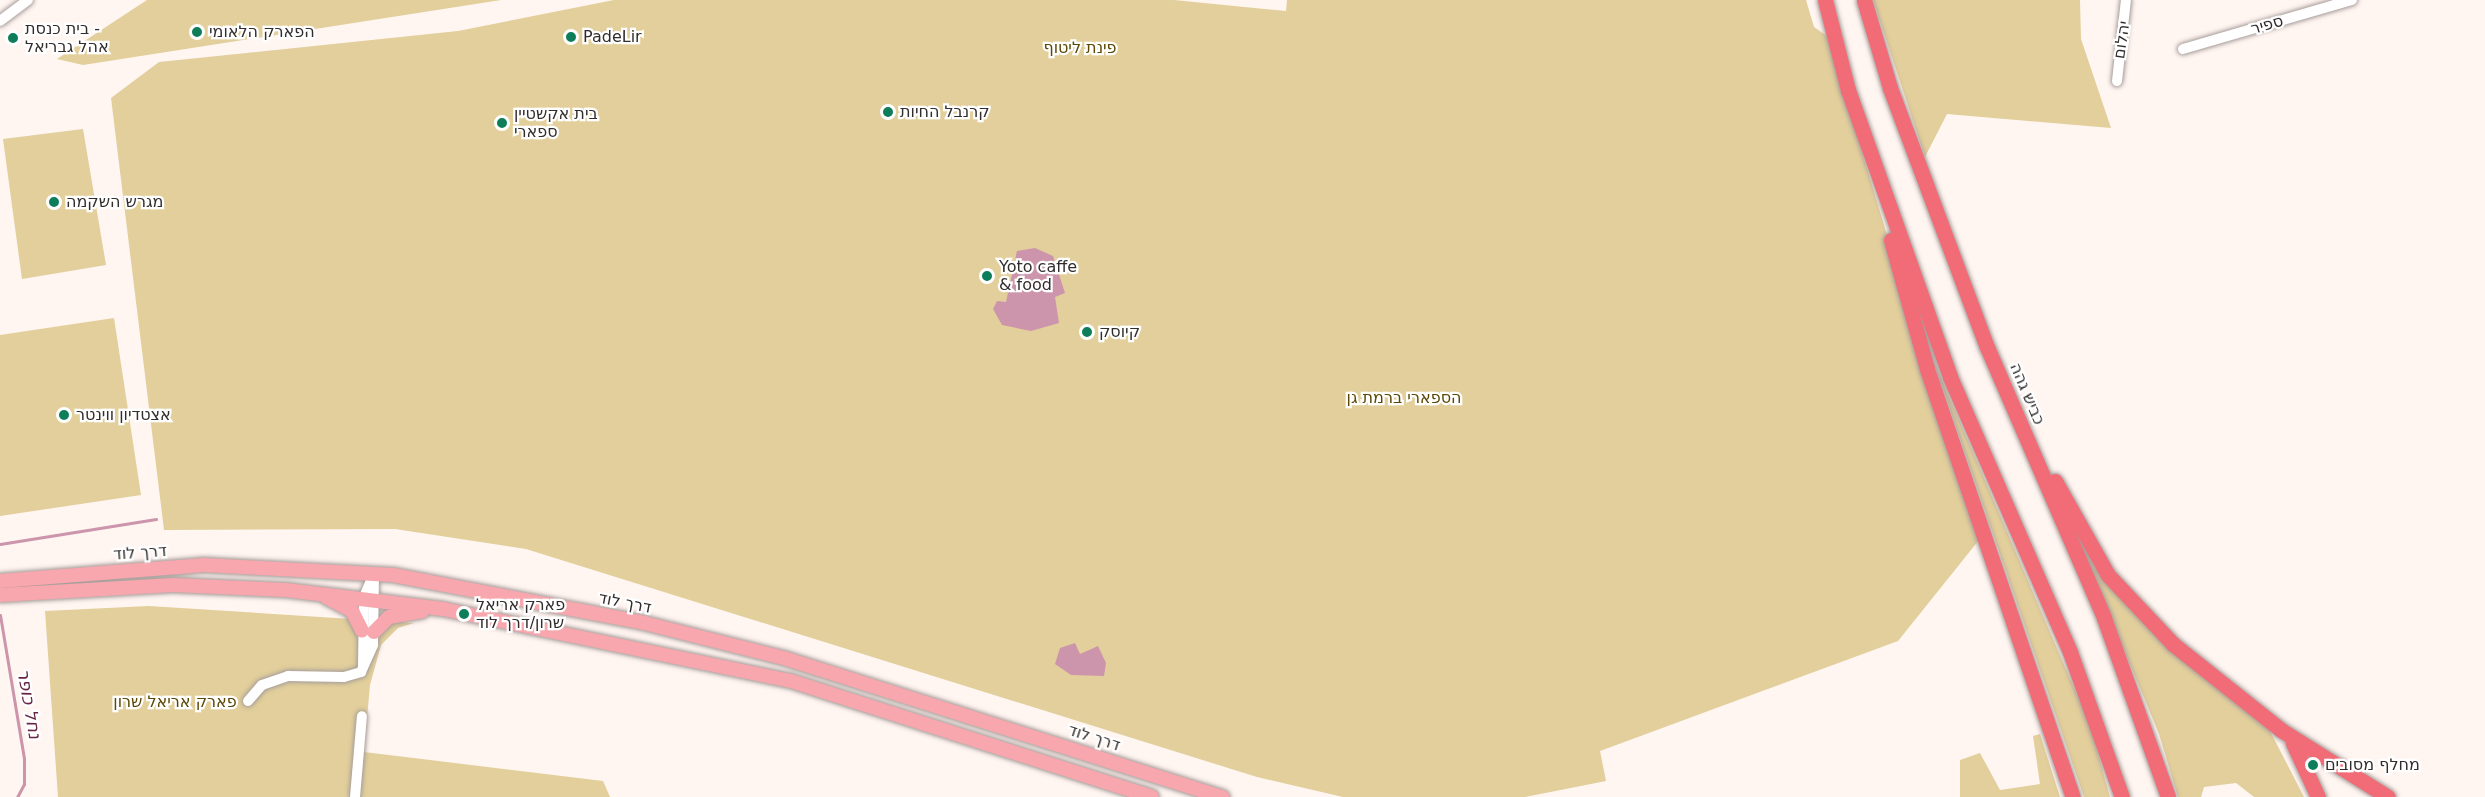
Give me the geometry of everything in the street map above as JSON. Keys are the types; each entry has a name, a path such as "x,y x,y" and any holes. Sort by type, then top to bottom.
{"highway":[{"path":"1825,0 1848,90 1927,369 2073,797"},
{"name":"כביש גהה","path":"1864,0 1890,88 1987,347 2104,618 2168,797"},
{"path":"1848,90 1950,377 2070,652 2122,797"},
{"path":"1987,347 2108,575 2173,644 2281,730 2388,797"},
{"path":"2029,664 2068,797"},
{"path":"2281,730 2304,758 2318,797"}],"main road":[{"name":"דרך לוד","path":"0,581 204,566 374,574 722,641 866,681 1223,797"},
{"name":"דרך לוד","path":"0,595 173,585 316,593 443,609 791,681 1152,797"},
{"path":"316,593 352,611 368,632 395,615 443,609"}],"street":[{"path":"0,21 28,0"},
{"name":"יהלום","path":"2117,81 2126,0"},
{"name":"ספיר","path":"2183,49 2352,0"},
{"path":"248,701 262,685 288,676 344,677 363,670 374,574"},
{"path":"355,797 362,716"}],"green space":[{"name":"הפארק הלאומי","path":"147,0 501,0 83,65 57,59"},
{"name":"הספארי ברמת גן","path":"614,0 1174,0 1286,11 1287,0 1806,0 1814,27 1827,36 1979,540 1898,641 1600,751 1606,781 1525,797 1343,797 1257,777 526,549 395,529 164,530 111,98 159,62 458,31"},
{"path":"1873,0 2080,0 2081,39 2111,128 1947,114 1925,157"},
{"name":"מגרש השקמה","path":"83,129 106,265 22,279 3,139"},
{"name":"אצטדיון ווינטר","path":"114,318 141,495 0,516 0,335"},
{"path":"1932,357 2090,725 2110,797 2084,797"},
{"path":"2075,531 2094,567 2269,729 2304,797 2254,797 2236,783 2204,787 2201,797 2178,797 2159,734"},
{"name":"פארק אריאל שרון","path":"149,606 414,623 398,628 381,645 370,685 364,752 603,781 610,797 58,797 45,611"},
{"path":"2040,734 2060,797 1960,797 1960,760 1980,753 2000,790 2040,784 2033,736"}],"shaded area":[{"path":"1035,248 1053,256 1065,293 1055,297 1059,323 1031,331 1002,325 993,309 997,301 1006,302 1017,251"},
{"path":"1075,643 1080,654 1098,646 1106,663 1104,676 1071,675 1055,664 1060,648"}],"waterway":[{"name":"נחל כופר","path":"0,544 156,519"},
{"name":"נחל כופר","path":"0,615 24,758 24,784 17,797"}],"place":[{"name":"הפארק הלאומי","path":"197,32"},
{"name":"PadeLir","path":"571,37"},
{"name":"בית כנסת - אהל גבריאל","path":"13,38"},
{"name":"קרנבל החיות","path":"888,112"},
{"name":"בית אקשטיין ספארי","path":"502,123"},
{"name":"מגרש השקמה","path":"54,202"},
{"name":"Yoto caffe & food","path":"987,276"},
{"name":"קיוסק","path":"1087,332"},
{"name":"אצטדיון ווינטר","path":"64,415"},
{"name":"פארק אריאל שרון/דרך לוד","path":"464,614"},
{"name":"מחלף מסובים","path":"2313,765"}],"park label":[{"name":"פינת ליטוף","path":"1080,48"}]}
